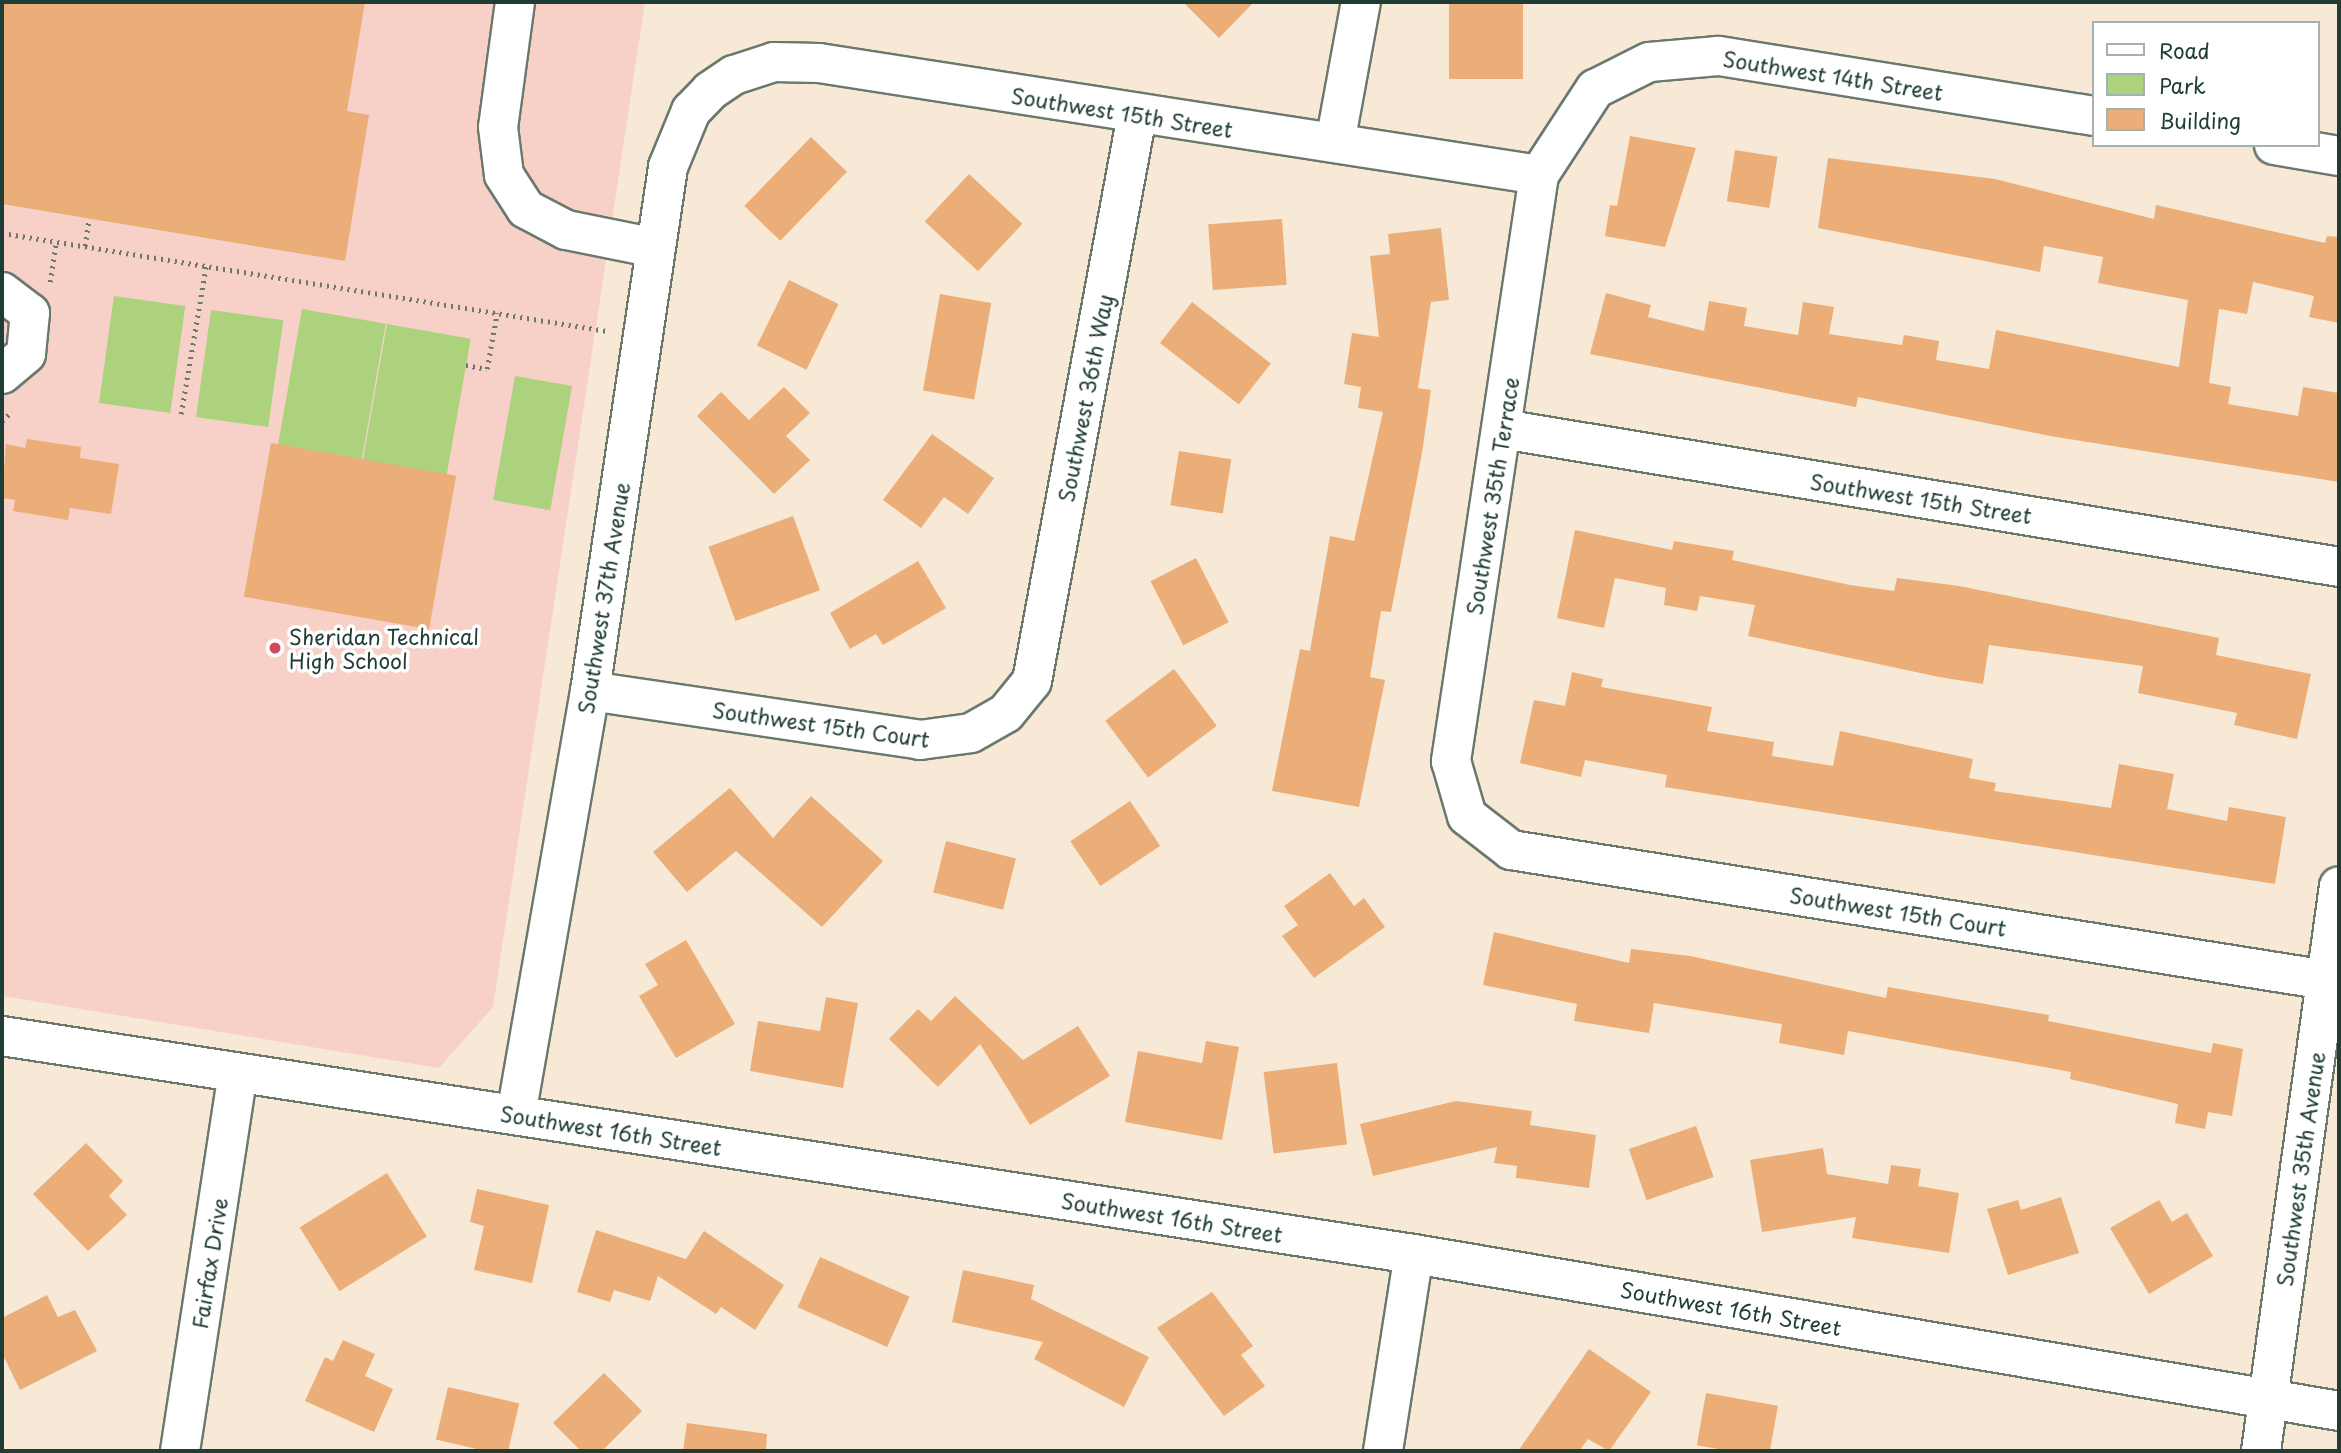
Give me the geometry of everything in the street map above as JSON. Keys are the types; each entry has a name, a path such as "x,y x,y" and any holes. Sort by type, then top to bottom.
{"street":[{"path":"516,2 498,127 504,175 526,209 566,230 655,248"},
{"path":"1335,143 1361,2"},
{"name":"Southwest 14th Street","path":"1539,175 1595,89 1649,62 1718,56 2092,116"},
{"name":"Southwest 15th Street","path":"710,91 734,75 774,62 819,63 1137,116 1539,175"},
{"name":"Southwest 37th Avenue","path":"516,1115 590,691 655,248 681,132 710,91"},
{"name":"Southwest 36th Way","path":"1032,681 1137,116"},
{"path":"2286,147 2339,156"},
{"name":"Southwest 35th Terrace","path":"1467,816 1451,761 1503,429 1539,175"},
{"path":"2,292 30,313 26,354 2,374"},
{"name":"Southwest 15th Street","path":"1503,429 2339,567"},
{"name":"Southwest 15th Court","path":"590,691 945,740 1006,713 1032,681"},
{"name":"Southwest 15th Court","path":"1467,816 1511,850 2332,981"},
{"name":"Southwest 35th Avenue","path":"2261,1451 2332,981 2339,886"},
{"name":"Southwest 16th Street","path":"2,1036 1414,1254 2339,1411"},
{"name":"Fairfax Drive","path":"180,1451 238,1074"},
{"path":"1383,1451 1414,1254"}],"path":[{"path":"85,246 89,218"},
{"path":"2,233 642,337"},
{"path":"181,414 206,266"},
{"path":"466,365 487,369 497,313"}],"shaded area":[{"name":"Sheridan Technical High School","path":"2,2 645,2 493,1007 439,1068 2,996"}],"green space":[{"path":"114,296 185,306 170,413 99,403"},
{"path":"302,309 386,324 361,465 277,450"},
{"path":"211,310 283,320 268,427 196,417"},
{"path":"387,324 471,339 446,480 362,465"},
{"path":"515,376 572,386 550,510 493,500"}],"building":[{"path":"2,2 365,2 347,111 369,115 345,261 2,204"},
{"path":"1183,2 1254,2 1219,38"},
{"path":"1449,2 1523,2 1523,79 1449,79"},
{"path":"1630,136 1696,148 1665,247 1605,236 1610,205 1617,206"},
{"path":"811,137 847,172 780,241 744,206"},
{"path":"1735,150 1777,157 1769,208 1727,201"},
{"path":"1828,158 1995,179 2154,219 2156,205 2325,243 2327,236 2339,237 2339,323 2309,317 2314,296 2253,282 2247,314 2219,309 2209,383 2231,387 2228,404 2298,416 2303,387 2339,393 2339,482 2050,436 1858,397 1856,407 1590,354 1606,293 1651,305 1648,317 1704,331 1709,301 1747,308 1744,326 1798,335 1803,302 1834,307 1829,334 1902,345 1904,335 1939,341 1936,360 1989,369 1996,330 2179,367 2188,300 2098,283 2103,257 2044,246 2040,272 1818,228"},
{"path":"969,174 1022,224 978,271 925,222"},
{"path":"1282,219 1287,285 1213,290 1208,224"},
{"path":"1441,228 1449,300 1431,302 1418,388 1431,390 1422,453 1391,612 1381,611 1370,677 1385,680 1359,807 1272,791 1300,649 1310,651 1330,536 1354,541 1383,412 1358,408 1361,387 1344,384 1352,333 1379,337 1370,256 1390,254 1388,234"},
{"path":"789,280 838,304 806,370 757,346"},
{"path":"940,294 991,303 974,400 923,391"},
{"path":"1192,302 1271,364 1239,405 1160,343"},
{"path":"784,387 810,413 786,436 810,460 774,494 697,416 721,392 749,420"},
{"path":"932,434 994,478 968,514 944,497 921,528 883,500"},
{"path":"27,439 81,447 80,458 119,464 111,514 70,508 68,520 13,511 15,500 2,498 6,444 25,448"},
{"path":"271,443 456,476 429,629 244,597"},
{"path":"1179,451 1231,459 1223,514 1170,505"},
{"path":"793,516 820,590 735,621 708,547"},
{"path":"1575,530 1672,550 1674,541 1734,551 1732,560 1850,585 1894,591 1897,578 1959,586 2219,638 2216,655 2311,674 2297,739 2234,725 2237,713 2138,693 2143,666 1989,645 1983,684 1939,677 1748,636 1755,605 1700,596 1697,611 1664,605 1666,588 1615,578 1604,628 1557,618"},
{"path":"1196,558 1229,622 1183,645 1151,581"},
{"path":"918,561 946,608 883,645 876,634 850,649 830,613"},
{"path":"1174,669 1217,726 1148,777 1105,721"},
{"path":"1572,672 1603,679 1601,687 1712,707 1707,731 1774,742 1772,756 1833,766 1840,731 1973,759 1969,778 1996,783 1994,791 2111,808 2119,764 2174,774 2167,809 2227,821 2229,807 2286,817 2275,884 1665,787 1667,775 1585,760 1581,777 1520,763 1534,700 1565,706"},
{"path":"730,788 773,838 811,796 883,861 822,927 736,851 687,892 653,852"},
{"path":"1130,801 1160,846 1101,886 1070,841"},
{"path":"946,841 1016,858 1003,910 933,892"},
{"path":"1330,873 1354,906 1364,898 1385,927 1314,978 1282,936 1298,925 1284,906"},
{"path":"1494,932 1629,963 1631,949 1690,956 1886,998 1888,987 2049,1015 2048,1021 2211,1053 2213,1043 2243,1049 2232,1116 2208,1112 2205,1129 2175,1123 2178,1104 2070,1079 2071,1072 1848,1031 1844,1055 1779,1043 1782,1024 1654,1003 1649,1033 1574,1021 1577,1004 1483,985"},
{"path":"686,940 735,1024 676,1058 639,996 658,985 645,964"},
{"path":"955,996 1023,1060 1078,1026 1110,1076 1030,1125 980,1044 938,1087 889,1039 918,1009 931,1021"},
{"path":"826,997 858,1003 843,1088 750,1071 758,1021 820,1031"},
{"path":"1206,1041 1239,1047 1222,1140 1125,1122 1138,1051 1202,1063"},
{"path":"1337,1063 1347,1144 1274,1153 1264,1072"},
{"path":"1456,1101 1532,1111 1530,1125 1596,1135 1589,1188 1516,1178 1517,1166 1494,1163 1497,1147 1373,1176 1360,1124"},
{"path":"1696,1126 1714,1177 1646,1200 1629,1149"},
{"path":"86,1143 123,1181 109,1196 127,1215 88,1251 33,1194"},
{"path":"1823,1148 1827,1174 1888,1184 1891,1165 1921,1169 1918,1186 1959,1193 1949,1253 1852,1238 1856,1217 1762,1232 1750,1160"},
{"path":"387,1173 427,1237 339,1291 300,1228"},
{"path":"477,1189 549,1205 532,1283 474,1270 484,1226 470,1222"},
{"path":"2061,1197 2079,1253 2008,1275 1987,1209 2018,1200 2021,1210"},
{"path":"2159,1200 2172,1222 2187,1213 2213,1256 2149,1294 2110,1228"},
{"path":"596,1230 686,1259 704,1231 784,1285 755,1330 721,1307 716,1314 658,1276 650,1301 614,1290 610,1302 577,1292"},
{"path":"820,1257 910,1297 887,1347 798,1307"},
{"path":"963,1270 1034,1285 1031,1299 1149,1357 1124,1407 1034,1359 1043,1342 952,1322"},
{"path":"1212,1292 1253,1346 1241,1355 1265,1386 1224,1416 1157,1328"},
{"path":"47,1295 58,1317 75,1310 97,1351 20,1390 2,1353 2,1318"},
{"path":"343,1340 375,1354 365,1376 393,1389 374,1432 305,1401 325,1357 333,1361"},
{"path":"1589,1349 1651,1392 1609,1451 1588,1439 1579,1451 1518,1451"},
{"path":"604,1373 642,1411 602,1451 581,1451 553,1423"},
{"path":"448,1387 519,1403 508,1451 485,1451 436,1440"},
{"path":"1706,1393 1778,1406 1770,1451 1730,1451 1697,1445"},
{"path":"687,1423 767,1434 766,1451 683,1451"}],"place":[{"name":"Sheridan Technical High School","path":"275,648"}]}
